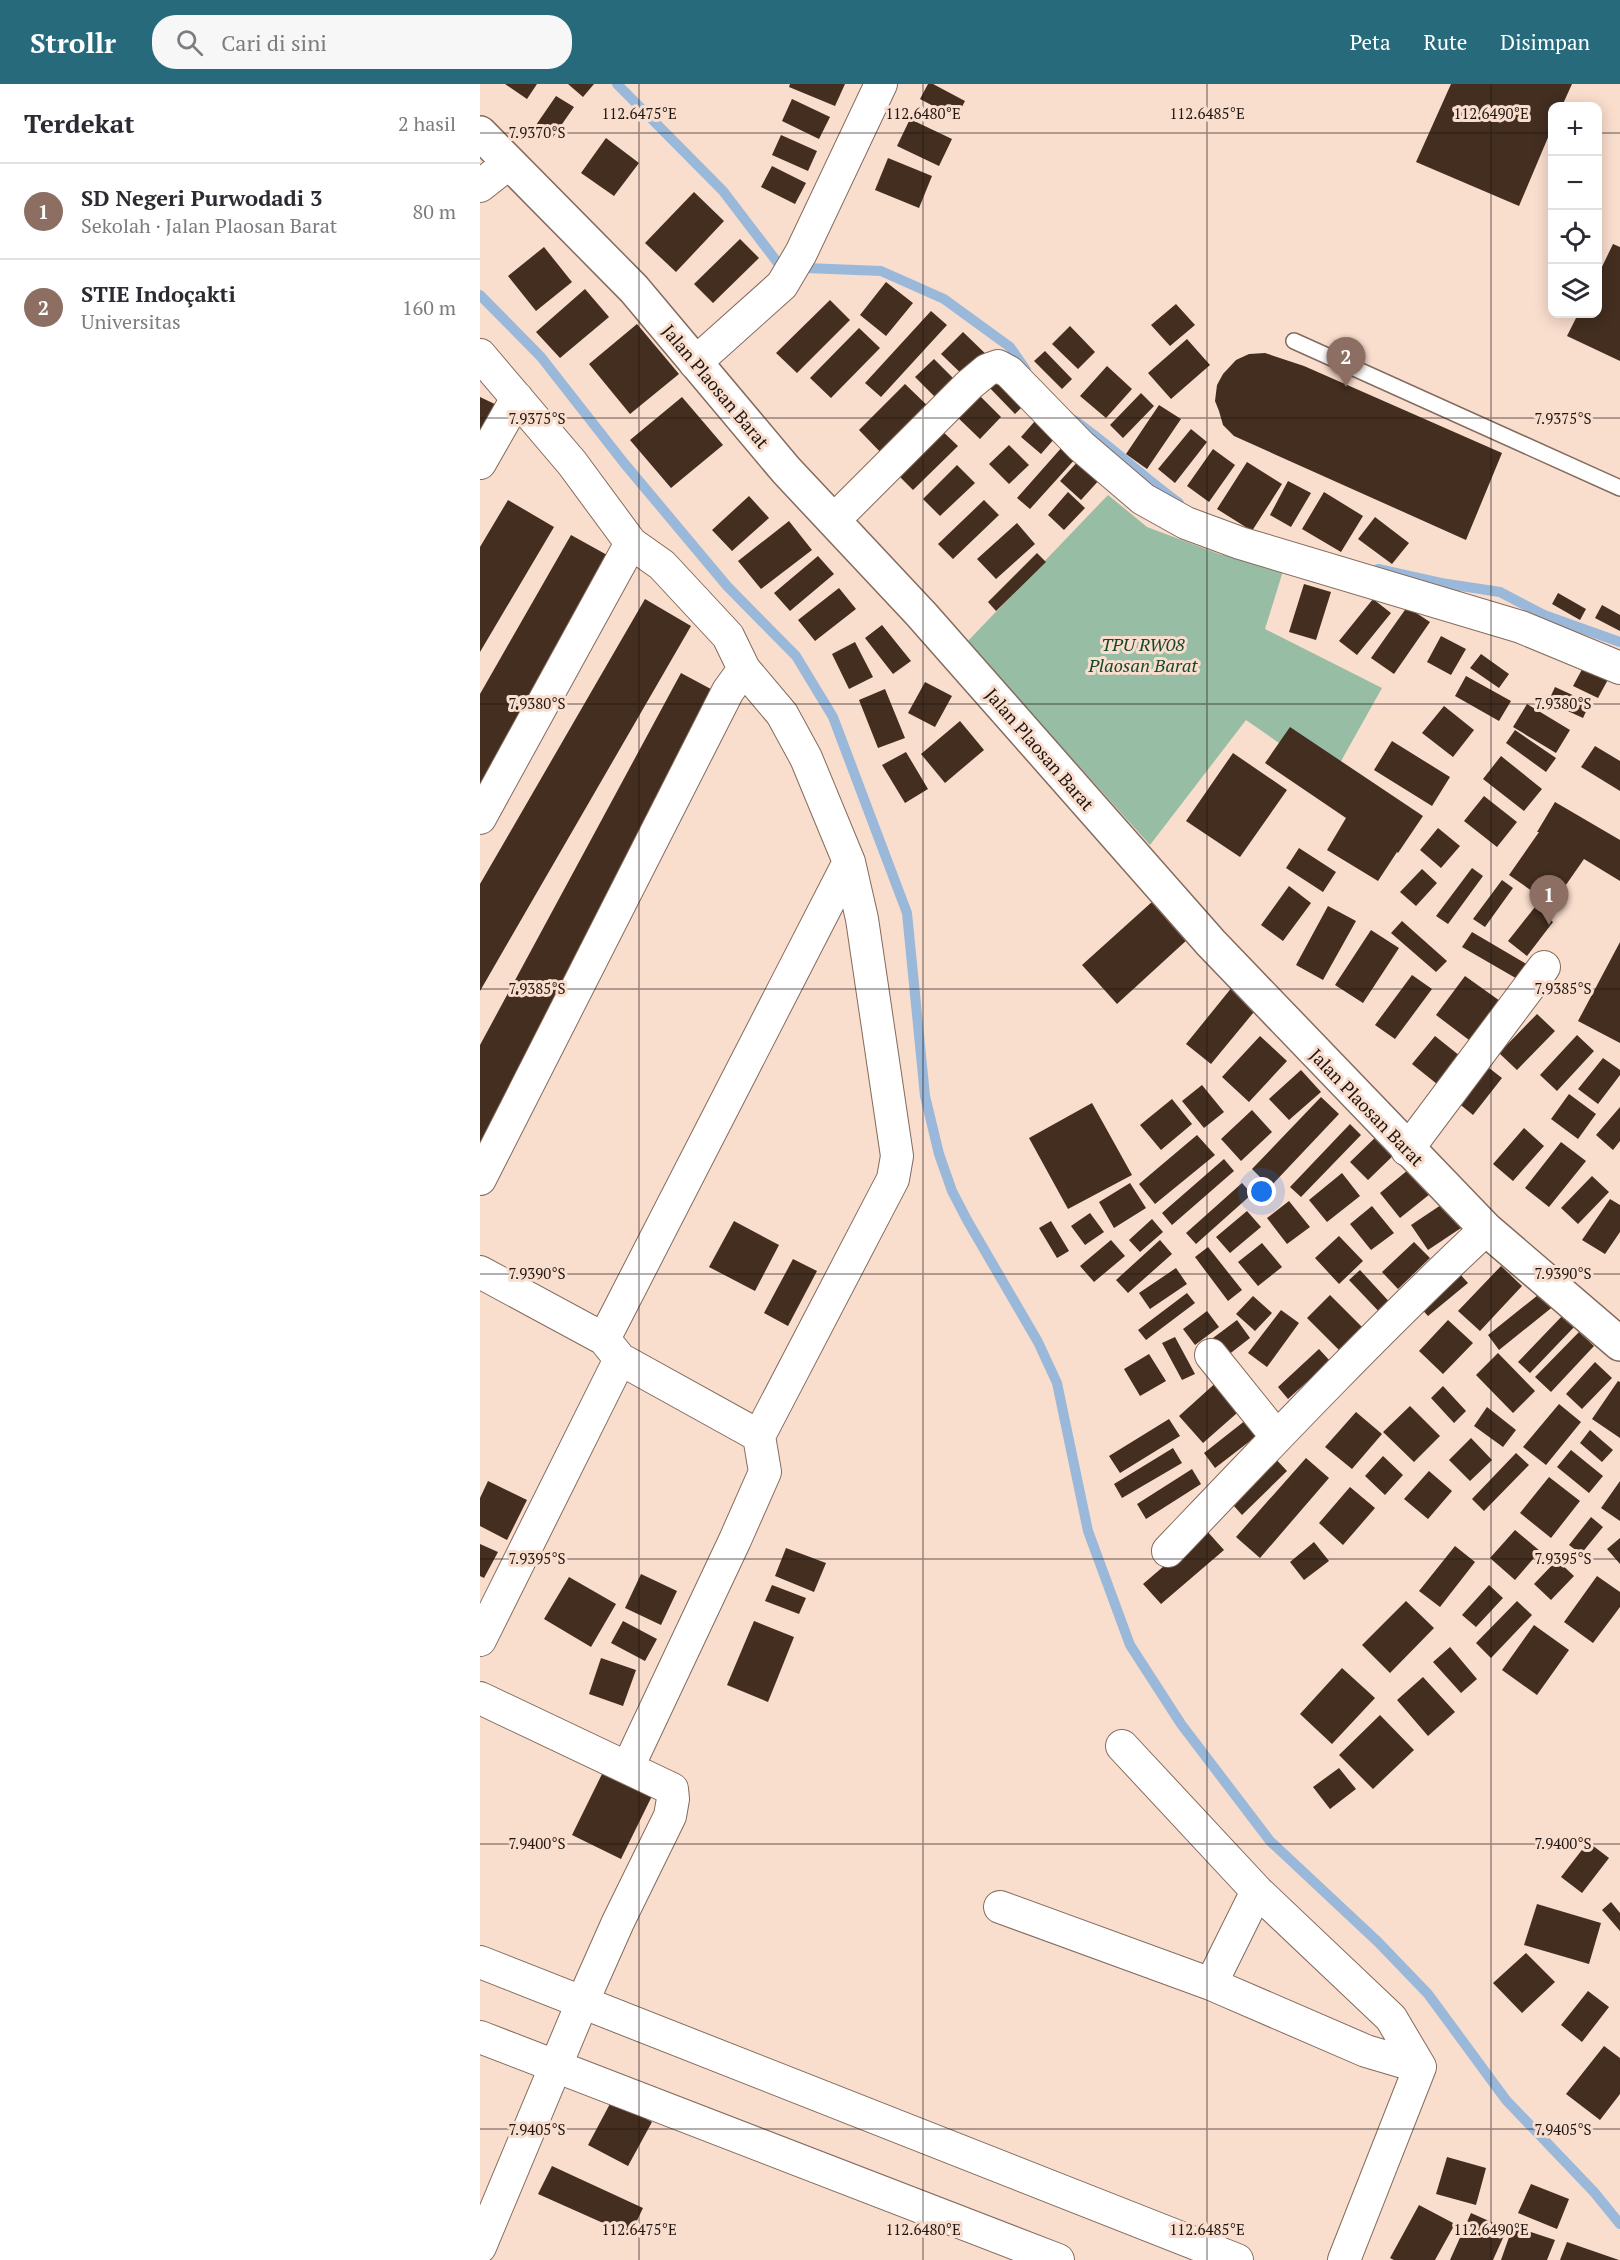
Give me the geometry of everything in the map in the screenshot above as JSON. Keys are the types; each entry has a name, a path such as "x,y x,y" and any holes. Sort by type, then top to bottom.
{"street":[{"path":"695,363 782,285 801,254 881,84"},
{"name":"Jalan Plaosan Barat","path":"480,134 634,289 786,470 921,614 1210,943 1486,1229 1620,1344"},
{"path":"480,186 509,163"},
{"path":"480,355 572,463 631,543 662,566 728,636 744,669 782,714 801,749 849,862 862,919 897,1156 893,1179 759,1436 765,1472 628,1767"},
{"path":"834,520 969,385 987,370 998,366 1009,372 1081,446 1143,499 1186,523 1240,543 1521,627 1620,668"},
{"path":"480,462 517,398"},
{"path":"480,818 631,543"},
{"path":"480,1179 728,691 744,669"},
{"path":"480,1640 612,1349 849,862"},
{"path":"1407,1149 1544,967"},
{"path":"1168,1551 1276,1437 1444,1268 1486,1229"},
{"path":"480,1272 759,1436"},
{"path":"1210,1355 1276,1437"},
{"path":"480,1698 672,1789 673,1807 582,2003 480,2247"},
{"path":"1122,1746 1257,1891 1391,2018 1420,2067"},
{"path":"1210,1984 1257,1891"},
{"path":"1000,1907 1210,1984 1366,2051 1420,2067"},
{"path":"480,1962 1237,2260"},
{"path":"480,2037 1058,2260"},
{"path":"1344,2260 1420,2067"}],"lane":[{"path":"1294,341 1620,488"}],"green space":[{"name":"TPU RW08 Plaosan Barat","path":"1108,495 1147,527 1219,554 1283,571 1265,629 1382,688 1331,779 1246,720 1150,845 967,642"}],"building":[{"path":"505,84 537,84 527,99"},
{"path":"568,84 594,84 583,97"},
{"path":"790,84 845,84 835,106 789,87"},
{"path":"928,84 933,84 965,101 956,118 920,99"},
{"path":"1451,84 1572,84 1564,102 1548,102 1548,137 1519,206 1416,162"},
{"path":"556,96 574,107 553,137 536,125"},
{"path":"792,99 830,117 819,139 782,121"},
{"path":"910,119 952,139 939,166 897,146"},
{"path":"781,135 817,151 808,171 772,155"},
{"path":"606,138 639,163 614,196 581,173"},
{"path":"888,158 932,176 919,208 875,190"},
{"path":"772,166 806,183 795,204 761,187"},
{"path":"694,192 724,221 676,272 645,243"},
{"path":"740,239 759,258 713,303 694,284"},
{"path":"1613,244 1620,247 1620,361 1567,336 1576,318 1602,318 1602,267"},
{"path":"544,247 572,282 536,311 508,276"},
{"path":"886,282 913,303 886,336 860,315"},
{"path":"585,289 609,317 560,358 536,332"},
{"path":"830,300 850,320 797,373 776,353"},
{"path":"1176,304 1195,325 1170,346 1151,325"},
{"path":"931,311 947,325 881,397 865,383"},
{"path":"637,324 679,374 630,414 589,364"},
{"path":"1070,326 1095,352 1078,369 1052,344"},
{"path":"859,328 880,348 831,398 810,378"},
{"path":"963,332 990,358 968,380 941,354"},
{"path":"1187,339 1210,365 1171,399 1148,373"},
{"path":"1045,351 1072,379 1062,389 1034,361"},
{"path":"1265,353 1304,366 1502,453 1466,540 1234,436 1223,425 1215,401 1217,385 1223,374 1236,360 1249,354"},
{"path":"934,359 960,385 941,403 915,377"},
{"path":"1107,366 1132,389 1106,418 1080,396"},
{"path":"997,369 1029,400 1015,414 984,382"},
{"path":"905,384 933,411 886,458 859,430"},
{"path":"975,391 1001,417 980,439 953,413"},
{"path":"1141,393 1154,406 1123,438 1110,425"},
{"path":"480,397 501,407 480,448"},
{"path":"682,397 723,445 671,488 630,440"},
{"path":"1159,405 1181,419 1147,469 1126,454"},
{"path":"1042,413 1062,430 1041,454 1021,437"},
{"path":"938,427 958,446 913,490 894,471"},
{"path":"1191,429 1207,442 1175,483 1158,469"},
{"path":"1009,445 1029,465 1009,484 989,464"},
{"path":"1063,446 1076,458 1030,509 1017,498"},
{"path":"1213,449 1235,465 1209,502 1187,486"},
{"path":"1080,459 1101,478 1081,500 1060,481"},
{"path":"1247,462 1282,484 1252,531 1217,509"},
{"path":"957,465 975,483 940,516 923,499"},
{"path":"1288,481 1311,493 1291,527 1270,515"},
{"path":"1068,492 1085,508 1064,530 1048,515"},
{"path":"1324,492 1363,516 1341,552 1302,529"},
{"path":"749,496 769,518 732,551 712,530"},
{"path":"508,500 554,527 480,652 480,547"},
{"path":"984,500 999,515 953,559 938,544"},
{"path":"1375,517 1409,543 1392,564 1358,539"},
{"path":"789,521 812,550 761,589 738,561"},
{"path":"1017,523 1035,544 996,579 977,559"},
{"path":"571,535 618,561 480,804 480,694"},
{"path":"1037,553 1046,562 996,611 988,602"},
{"path":"818,556 834,574 790,611 774,593"},
{"path":"1304,584 1331,592 1316,640 1289,632"},
{"path":"839,588 856,609 815,641 798,620"},
{"path":"1558,593 1586,609 1580,620 1552,604"},
{"path":"645,599 691,626 480,991 480,884"},
{"path":"1373,599 1391,613 1357,655 1339,641"},
{"path":"1602,605 1620,615 1620,631 1595,618"},
{"path":"1407,607 1430,622 1394,674 1371,658"},
{"path":"882,625 911,661 893,674 865,638"},
{"path":"1441,636 1466,649 1451,675 1427,662"},
{"path":"855,642 873,677 849,689 832,654"},
{"path":"1481,654 1509,674 1499,688 1470,668"},
{"path":"1586,662 1611,674 1598,698 1573,686"},
{"path":"681,673 722,695 480,1143 480,1045"},
{"path":"1466,676 1511,701 1499,721 1455,696"},
{"path":"925,682 952,696 935,727 908,713"},
{"path":"1555,687 1590,703 1583,718 1548,702"},
{"path":"885,689 905,738 878,748 859,700"},
{"path":"1527,704 1570,730 1556,753 1513,727"},
{"path":"1444,706 1474,730 1453,757 1422,733"},
{"path":"960,721 984,750 945,783 921,754"},
{"path":"1290,727 1423,816 1378,881 1327,850 1346,818 1265,763"},
{"path":"1515,730 1556,758 1546,772 1506,743"},
{"path":"1392,741 1450,777 1432,806 1374,770"},
{"path":"1595,746 1620,761 1620,791 1581,767"},
{"path":"906,752 928,789 905,803 882,765"},
{"path":"1233,753 1287,790 1240,857 1186,821"},
{"path":"1501,756 1542,789 1524,811 1483,779"},
{"path":"1484,796 1517,822 1497,847 1464,821"},
{"path":"1555,802 1620,840 1620,881 1584,859 1552,905 1509,875 1539,832 1537,832"},
{"path":"1438,828 1460,846 1441,868 1420,850"},
{"path":"1299,848 1336,872 1323,892 1286,868"},
{"path":"1472,868 1483,876 1448,924 1436,916"},
{"path":"1422,869 1437,883 1416,906 1400,892"},
{"path":"1502,880 1513,888 1485,927 1473,919"},
{"path":"1289,886 1311,903 1283,941 1261,925"},
{"path":"1153,901 1188,939 1117,1004 1082,965"},
{"path":"1328,906 1356,921 1323,980 1296,965"},
{"path":"1535,907 1553,922 1527,956 1508,941"},
{"path":"1402,921 1447,961 1436,972 1391,933"},
{"path":"1371,930 1399,948 1363,1003 1335,985"},
{"path":"1472,932 1535,969 1526,984 1462,947"},
{"path":"1620,942 1620,1043 1578,1021"},
{"path":"1412,975 1432,989 1395,1039 1375,1025"},
{"path":"1465,976 1507,1006 1477,1046 1436,1015"},
{"path":"1233,986 1258,1007 1211,1064 1186,1044"},
{"path":"1537,1014 1555,1031 1517,1070 1499,1053"},
{"path":"1577,1035 1594,1051 1557,1091 1540,1075"},
{"path":"1260,1036 1287,1061 1249,1102 1222,1077"},
{"path":"1435,1036 1460,1056 1437,1084 1412,1064"},
{"path":"1603,1058 1620,1070 1620,1075 1598,1104 1578,1089"},
{"path":"1480,1061 1502,1078 1473,1115 1451,1097"},
{"path":"1301,1070 1321,1092 1289,1120 1269,1099"},
{"path":"1202,1085 1224,1112 1204,1128 1182,1101"},
{"path":"1569,1094 1596,1114 1578,1139 1551,1119"},
{"path":"1321,1097 1339,1114 1270,1187 1252,1169"},
{"path":"1172,1099 1192,1124 1161,1150 1140,1125"},
{"path":"1092,1103 1132,1175 1068,1209 1029,1138"},
{"path":"1620,1107 1620,1141 1613,1150 1596,1135"},
{"path":"1252,1110 1272,1132 1241,1161 1221,1139"},
{"path":"1350,1124 1361,1135 1301,1197 1290,1187"},
{"path":"1524,1128 1544,1146 1513,1181 1493,1164"},
{"path":"1381,1132 1399,1150 1368,1180 1350,1162"},
{"path":"1197,1135 1215,1155 1155,1204 1139,1184"},
{"path":"1561,1142 1586,1161 1549,1207 1525,1188"},
{"path":"1224,1159 1234,1171 1172,1225 1162,1213"},
{"path":"1414,1165 1435,1190 1400,1218 1380,1193"},
{"path":"1342,1173 1360,1196 1327,1222 1309,1200"},
{"path":"1592,1176 1609,1192 1578,1224 1561,1208"},
{"path":"1130,1183 1146,1208 1114,1228 1099,1202"},
{"path":"1242,1183 1252,1194 1196,1244 1186,1233"},
{"path":"1610,1199 1620,1205 1620,1232 1605,1254 1582,1240"},
{"path":"1289,1201 1310,1227 1287,1244 1267,1218"},
{"path":"1444,1203 1461,1228 1428,1250 1411,1225"},
{"path":"1372,1206 1394,1233 1371,1250 1350,1224"},
{"path":"1247,1211 1261,1227 1230,1253 1216,1237"},
{"path":"1090,1213 1104,1232 1085,1245 1071,1226"},
{"path":"1152,1219 1163,1232 1140,1252 1129,1240"},
{"path":"734,1221 779,1245 755,1291 709,1267"},
{"path":"1051,1221 1069,1251 1057,1258 1039,1228"},
{"path":"1339,1236 1363,1261 1339,1284 1315,1258"},
{"path":"1111,1240 1125,1256 1094,1282 1080,1266"},
{"path":"1160,1240 1172,1254 1128,1293 1116,1280"},
{"path":"1414,1242 1430,1258 1398,1289 1382,1272"},
{"path":"1262,1243 1282,1267 1258,1286 1238,1262"},
{"path":"1208,1247 1242,1290 1228,1301 1195,1257"},
{"path":"793,1259 817,1271 788,1326 764,1313"},
{"path":"1501,1266 1522,1286 1480,1331 1458,1311"},
{"path":"1176,1268 1187,1284 1150,1309 1139,1293"},
{"path":"1360,1270 1395,1308 1385,1318 1349,1280"},
{"path":"1459,1273 1468,1283 1428,1316 1419,1306"},
{"path":"1543,1291 1555,1305 1499,1350 1488,1335"},
{"path":"1187,1293 1195,1303 1146,1340 1138,1330"},
{"path":"1330,1295 1367,1332 1344,1355 1307,1318"},
{"path":"1253,1296 1272,1313 1255,1331 1236,1314"},
{"path":"1281,1310 1299,1323 1267,1367 1248,1353"},
{"path":"1207,1311 1219,1327 1195,1345 1183,1329"},
{"path":"1564,1314 1576,1325 1530,1373 1518,1362"},
{"path":"1237,1320 1250,1338 1223,1359 1209,1341"},
{"path":"1448,1320 1473,1343 1443,1374 1419,1351"},
{"path":"1579,1332 1594,1346 1551,1392 1535,1377"},
{"path":"1175,1337 1195,1374 1182,1380 1162,1343"},
{"path":"1319,1349 1330,1361 1288,1399 1278,1387"},
{"path":"1498,1353 1535,1391 1513,1413 1476,1375"},
{"path":"1149,1354 1166,1381 1140,1396 1124,1369"},
{"path":"1595,1362 1612,1378 1582,1409 1566,1394"},
{"path":"1220,1379 1245,1406 1203,1443 1179,1416"},
{"path":"1618,1381 1620,1382 1620,1438 1592,1419"},
{"path":"1443,1386 1466,1411 1454,1423 1431,1398"},
{"path":"1559,1404 1581,1422 1546,1465 1523,1447"},
{"path":"1410,1406 1440,1436 1414,1462 1383,1432"},
{"path":"1487,1407 1516,1430 1503,1447 1474,1426"},
{"path":"1356,1412 1382,1434 1352,1469 1325,1447"},
{"path":"1251,1416 1263,1431 1215,1468 1204,1453"},
{"path":"1169,1419 1180,1436 1120,1473 1109,1456"},
{"path":"1590,1430 1613,1450 1602,1462 1580,1443"},
{"path":"1471,1438 1492,1460 1470,1481 1449,1460"},
{"path":"1173,1448 1182,1463 1122,1498 1114,1484"},
{"path":"1571,1450 1603,1476 1589,1493 1557,1467"},
{"path":"1516,1453 1529,1465 1484,1511 1472,1499"},
{"path":"1271,1454 1287,1471 1242,1515 1226,1497"},
{"path":"1383,1456 1403,1475 1385,1495 1365,1476"},
{"path":"1306,1458 1329,1478 1260,1558 1236,1537"},
{"path":"1192,1469 1201,1484 1146,1519 1137,1504"},
{"path":"1429,1471 1452,1491 1428,1519 1404,1499"},
{"path":"1549,1477 1580,1501 1551,1538 1520,1513"},
{"path":"488,1481 527,1500 507,1540 480,1526 480,1498"},
{"path":"1620,1481 1620,1521 1601,1508"},
{"path":"1350,1487 1375,1508 1343,1545 1319,1523"},
{"path":"1591,1517 1603,1527 1581,1554 1569,1545"},
{"path":"1206,1530 1224,1550 1161,1604 1143,1584"},
{"path":"1515,1530 1540,1551 1515,1580 1490,1558"},
{"path":"1620,1538 1620,1564 1607,1549"},
{"path":"1314,1542 1329,1561 1304,1580 1290,1562"},
{"path":"480,1544 498,1552 484,1578 480,1576"},
{"path":"1455,1546 1475,1562 1440,1607 1419,1591"},
{"path":"786,1548 826,1563 814,1592 775,1576"},
{"path":"1557,1560 1574,1576 1551,1600 1534,1584"},
{"path":"641,1574 677,1591 661,1625 625,1608"},
{"path":"1597,1576 1620,1592 1620,1607 1593,1643 1564,1622"},
{"path":"569,1577 616,1604 591,1647 544,1619"},
{"path":"772,1585 806,1598 799,1614 765,1601"},
{"path":"1489,1585 1503,1598 1476,1627 1462,1615"},
{"path":"1406,1601 1434,1628 1390,1673 1362,1645"},
{"path":"1517,1601 1532,1615 1491,1658 1476,1643"},
{"path":"623,1621 657,1639 645,1661 611,1643"},
{"path":"754,1621 794,1637 768,1702 727,1685"},
{"path":"1534,1625 1569,1650 1537,1695 1502,1670"},
{"path":"1450,1647 1477,1679 1461,1693 1433,1662"},
{"path":"601,1658 636,1670 623,1706 589,1694"},
{"path":"1342,1668 1375,1698 1332,1744 1300,1714"},
{"path":"1423,1677 1455,1712 1428,1736 1397,1700"},
{"path":"1380,1715 1414,1750 1373,1789 1339,1755"},
{"path":"1339,1768 1356,1789 1330,1809 1313,1787"},
{"path":"603,1772 652,1796 621,1859 572,1835"},
{"path":"1588,1842 1609,1858 1582,1893 1561,1877"},
{"path":"1611,1902 1620,1913 1620,1931 1602,1910"},
{"path":"1537,1904 1601,1923 1589,1964 1524,1945"},
{"path":"1526,1953 1555,1982 1522,2013 1493,1983"},
{"path":"1588,1991 1609,2007 1582,2042 1561,2025"},
{"path":"1604,2046 1620,2058 1620,2094 1600,2120 1566,2094"},
{"path":"612,2100 652,2122 628,2166 588,2145"},
{"path":"1447,2157 1486,2168 1476,2205 1436,2194"},
{"path":"552,2166 643,2208 630,2235 538,2194"},
{"path":"1531,2184 1569,2199 1557,2229 1518,2213"},
{"path":"1419,2205 1455,2224 1435,2260 1394,2260 1390,2258"},
{"path":"1471,2213 1507,2229 1493,2260 1450,2260"},
{"path":"1513,2226 1555,2240 1547,2260 1501,2260"},
{"path":"1567,2242 1619,2260 1560,2260"}],"waterway":[{"path":"617,84 723,191 781,267 881,271 944,299 1010,347 1026,370"},
{"path":"480,295 541,357 624,463 727,586 796,656 833,717 907,913 925,1096 939,1154 952,1191 1038,1342 1057,1383 1088,1531 1130,1645 1181,1724 1270,1841 1378,1942 1428,1994 1506,2100 1594,2192 1620,2224"},
{"path":"1074,420 1179,503"},
{"path":"1378,569 1441,583 1500,592 1544,615 1620,642"}],"place":[{"name":"STIE Indoçakti","path":"1346,387"},
{"name":"SD Negeri Purwodadi 3","path":"1549,925"}]}
